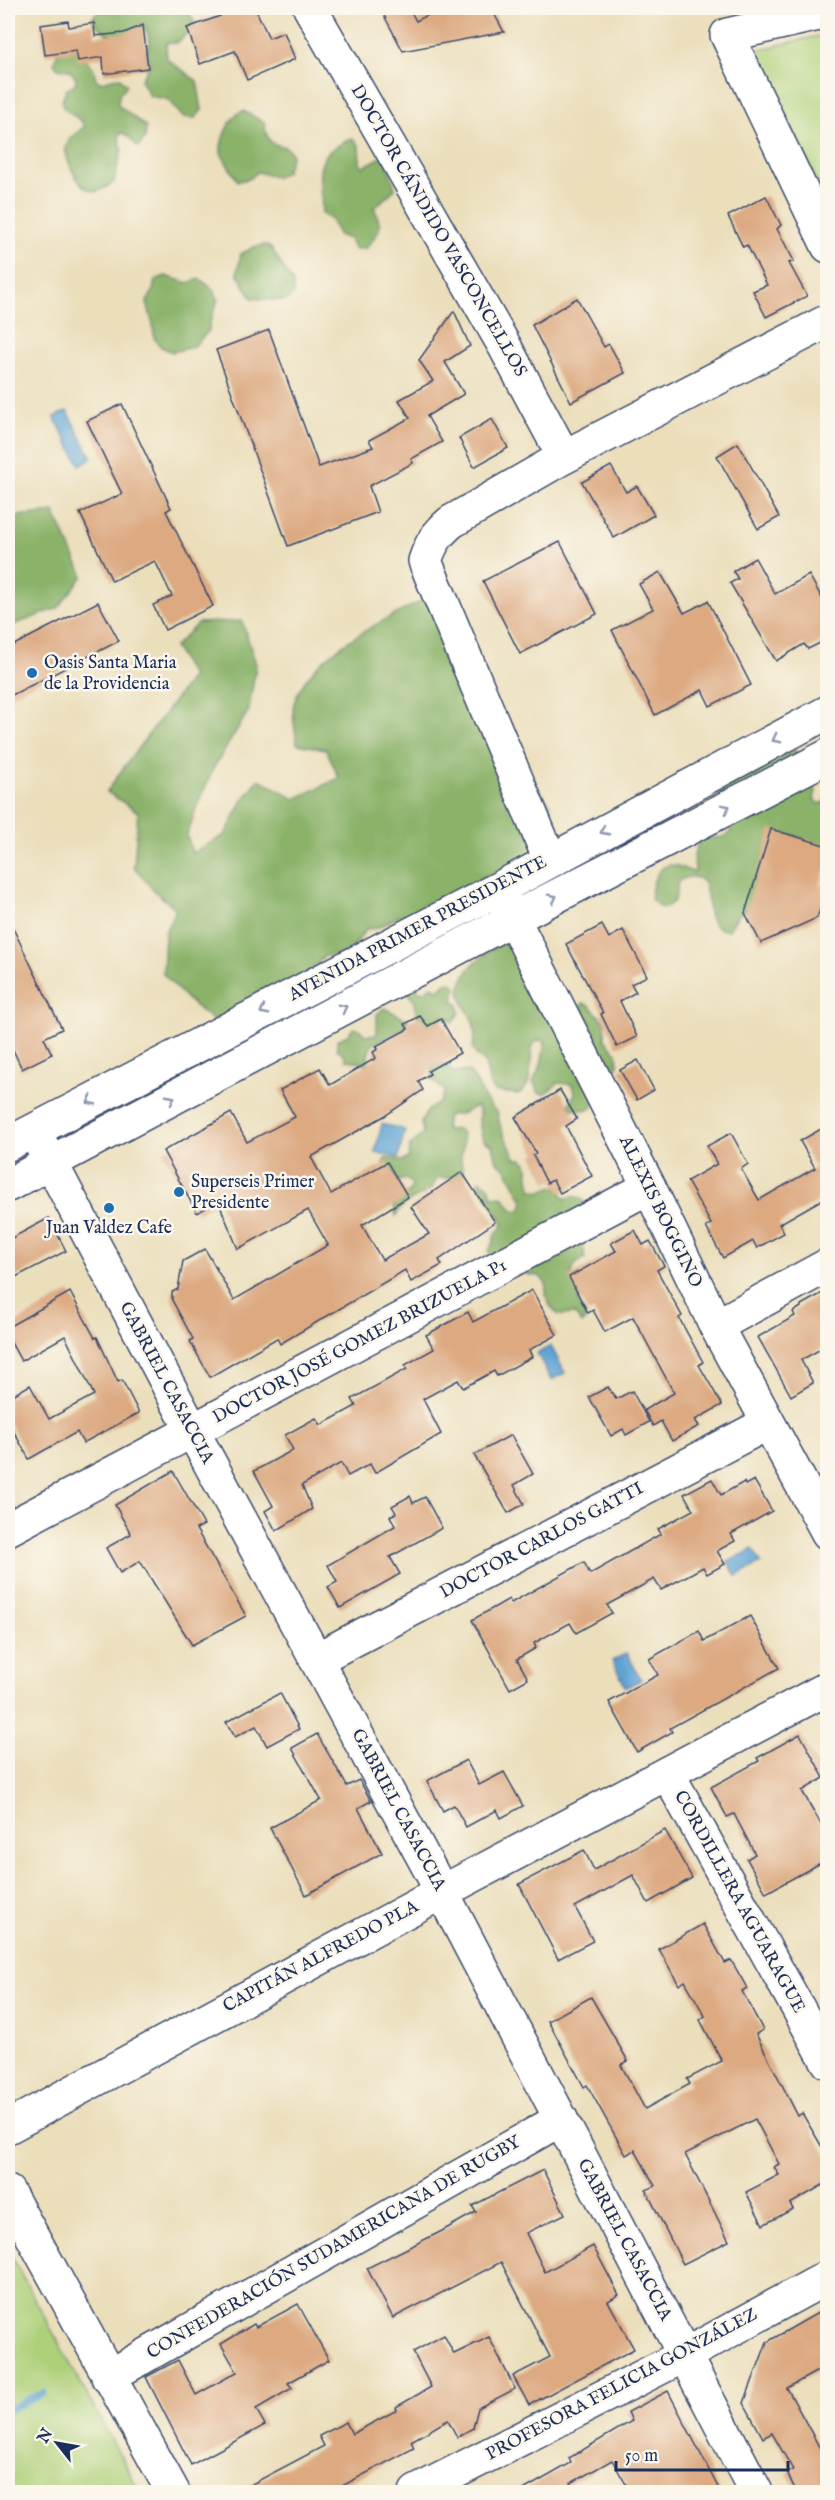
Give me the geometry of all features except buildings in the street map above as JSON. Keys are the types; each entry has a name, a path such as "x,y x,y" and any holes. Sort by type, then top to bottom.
{"street":[{"name":"DOCTOR CÁNDIDO VASCONCELLOS","path":"310,8 504,345 564,456"},
{"path":"828,12 727,35 828,246"},
{"path":"550,860 425,561 430,544 438,532 451,522 564,456 828,321"},
{"name":"AVENIDA PRIMER PRESIDENTE","path":"21,1137 498,889 828,712"},
{"name":"AVENIDA PRIMER PRESIDENTE","path":"8,1185 512,919 828,756"},
{"name":"ALEXIS BOGGINO","path":"498,889 649,1187 716,1326 828,1533"},
{"name":"GABRIEL CASACCIA","path":"21,1137 49,1163 442,1892 756,2493"},
{"name":"DOCTOR JOSÉ GOMEZ BRIZUELA P1","path":"8,1529 649,1187"},
{"path":"716,1326 828,1265"},
{"name":"DOCTOR CARLOS GATTI","path":"317,1659 768,1423"},
{"name":"CAPITÁN ALFREDO PLA","path":"8,2127 442,1892 828,1688"},
{"name":"CORDILLERA AGUARAGUE","path":"668,1774 828,2062"},
{"name":"CONFEDERACIÓN SUDAMERICANA DE RUGBY","path":"108,2377 561,2119"},
{"path":"8,2192 173,2493"},
{"name":"PROFESORA FELICIA GONZÁLEZ","path":"416,2493 685,2355 828,2277"}],"green space":[{"path":"107,8 186,8 194,21 194,27 177,43 166,43 167,59 197,81 202,110 195,118 183,117 167,99 150,96 141,80 150,64 146,54 150,42 145,26 121,36 111,36 92,19 95,14"},
{"path":"828,34 827,201 757,59 761,49"},
{"path":"74,48 94,69 96,80 101,82 119,77 127,85 119,95 118,105 146,127 145,139 138,147 126,134 120,133 122,149 114,182 98,191 90,190 79,181 71,168 65,149 70,138 84,127 82,122 63,107 62,101 66,90 75,84 76,78 69,70 58,68 54,63 56,56 61,52"},
{"path":"243,111 264,122 270,141 290,151 292,155 286,172 276,177 258,172 249,179 238,181 221,152 221,147 224,134 234,117"},
{"path":"352,138 359,145 360,163 363,167 385,155 395,189 374,208 380,226 377,233 366,248 355,249 349,239 338,235 331,219 322,213 320,182 323,159 336,147"},
{"path":"265,245 271,248 293,283 294,294 285,301 252,298 237,273 241,254 254,247"},
{"path":"165,276 188,283 200,279 210,287 217,298 209,331 193,347 172,352 161,347 154,338 147,302 153,291 155,280"},
{"path":"54,512 83,576 58,608 8,627 8,517"},
{"path":"438,593 513,756 550,804 545,848 449,895 424,916 403,914 377,928 366,929 349,953 324,956 311,971 216,1023 187,999 163,974 165,932 176,909 154,891 134,867 138,812 107,792 192,676 174,647 198,623 242,621 256,664 249,710 214,767 195,811 187,835 192,853 225,835 243,800 259,779 295,799 339,778 326,749 297,744 293,707 303,684 317,666 355,637"},
{"path":"794,749 799,754 724,798 719,793 720,787"},
{"path":"807,785 813,786 816,790 814,799 818,803 824,803 827,799 827,860 805,839 783,833 768,842 748,908 738,915 729,930 718,928 712,922 705,885 700,879 689,877 678,882 675,900 666,908 660,907 651,899 653,883 662,868 675,865 695,872 694,855 700,838 724,837 731,832 729,823 750,813 760,814 775,810"},
{"path":"515,943 546,993 529,996 530,1000 547,999 573,1017 583,1003 589,1005 605,1023 605,1040 617,1053 618,1065 611,1073 605,1073 593,1106 589,1110 572,1109 569,1104 575,1094 574,1087 569,1084 558,1083 545,1094 539,1093 533,1082 541,1065 545,1041 534,1042 529,1079 523,1090 517,1094 494,1091 490,1086 485,1062 473,1049 475,1032 461,996 463,980 472,966 491,950 501,944"},
{"path":"452,982 456,987 453,1001 458,1004 460,1013 453,1022 443,1016 439,1024 428,1026 417,1015 415,1001 407,993 415,985 417,990 423,992 432,986 439,990 446,983"},
{"path":"384,1008 408,1020 404,1024 404,1029 372,1044 368,1055 368,1066 361,1062 346,1060 344,1054 337,1049 337,1040 348,1035 353,1028 359,1029 365,1035 377,1035 377,1014"},
{"path":"442,1062 453,1072 468,1071 476,1081 488,1103 497,1112 501,1129 516,1159 522,1159 527,1163 531,1189 539,1192 553,1186 565,1198 579,1197 585,1204 569,1216 557,1215 555,1220 582,1241 585,1258 575,1265 571,1275 582,1289 579,1302 585,1314 585,1320 582,1324 575,1314 559,1315 552,1308 547,1298 546,1284 540,1276 529,1275 488,1252 503,1222 479,1184 479,1180 489,1186 492,1197 503,1196 513,1210 519,1211 523,1206 523,1201 506,1169 497,1162 493,1146 483,1140 479,1110 476,1106 461,1114 449,1115 445,1125 447,1130 458,1129 463,1136 461,1159 463,1179 437,1178 430,1189 405,1204 396,1216 394,1205 408,1194 412,1184 406,1179 395,1181 384,1169 383,1163 386,1158 403,1161 408,1158 410,1146 423,1134 421,1122 428,1110 440,1102 445,1091 432,1080 433,1069"},
{"path":"8,2250 140,2492 8,2492"}],"water":[{"path":"67,411 92,458 80,465 54,417"},
{"path":"382,1124 405,1130 398,1158 375,1152"},
{"path":"551,1346 565,1373 551,1380 537,1353"},
{"path":"753,1549 761,1563 736,1576 728,1562"},
{"path":"627,1653 641,1680 626,1687 612,1661"}],"waterway":[{"path":"8,2410 44,2393"}],"place":[{"name":"Oasis Santa Maria de la Providencia","path":"32,673"},
{"name":"Superseis Primer Presidente","path":"179,1192"},
{"name":"Juan Valdez Cafe","path":"109,1208"}]}
